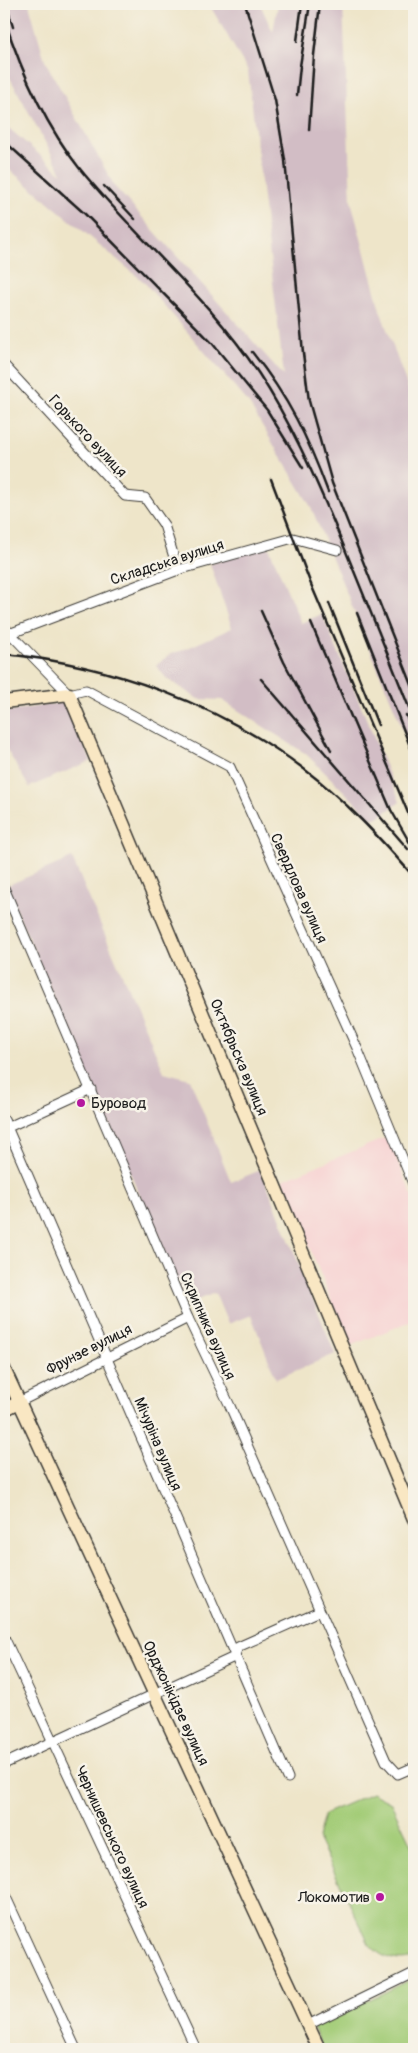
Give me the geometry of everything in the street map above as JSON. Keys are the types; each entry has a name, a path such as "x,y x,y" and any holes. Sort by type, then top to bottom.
{"main road":[{"path":"4,702 68,694"},
{"name":"Октябрьска вулиця","path":"68,694 414,1518"},
{"name":"Орджонікідзе вулиця","path":"4,1370 319,2049"},
{"name":"Фрунзе вулиця","path":"4,1410 19,1402"}],"street":[{"name":"Горького вулиця","path":"4,365 125,496 145,498 164,525 178,570"},
{"name":"Складська вулиця","path":"7,630 178,570 293,538 337,550"},
{"name":"Октябрьска вулиця","path":"7,630 68,694"},
{"name":"Свердлова вулиця","path":"68,694 86,690 230,767 357,1048 414,1186"},
{"name":"Скрипника вулиця","path":"4,888 188,1318 230,1406 386,1761 398,1774 414,1767"},
{"path":"5,1126 91,1089"},
{"name":"Мічуріна вулиця","path":"5,1126 288,1778"},
{"name":"Фрунзе вулиця","path":"19,1402 188,1318"},
{"path":"4,1764 234,1656 238,1647 319,1611"},
{"name":"Чернишевського вулиця","path":"4,1637 196,2049"},
{"path":"4,1893 76,2049"},
{"path":"308,2025 414,1973"}],"shaded area":[{"path":"4,4 29,4 45,61 115,187 284,376 248,71 209,4 260,4 273,32 278,4 343,4 351,201 380,310 414,405 414,756 311,507 248,402 144,282 4,165 4,124 63,175 4,67"},
{"path":"268,545 301,623 322,614 366,718 400,802 380,816 372,819 306,754 222,700 198,699 166,678 156,665 172,653 181,651 232,628 210,564"},
{"path":"66,702 91,761 29,787 4,745 4,712"},
{"path":"72,858 164,1072 190,1079 231,1182 261,1170 335,1354 276,1379 251,1315 228,1324 215,1293 187,1304 6,886"},
{"path":"388,1137 414,1201 414,1320 350,1346 282,1180"}],"green space":[{"name":"Локомотив","path":"372,1793 391,1803 414,1851 414,1958 401,1960 389,1958 379,1953 369,1944 318,1838 324,1814"},
{"path":"414,1978 414,2049 323,2049 313,2027"}],"railway":[{"path":"6,4 13,27"},
{"path":"245,4 275,100 285,160 309,401 332,483 414,690"},
{"path":"297,41 302,4"},
{"path":"297,95 310,4"},
{"path":"309,130 314,55 320,4"},
{"path":"4,18 18,58 35,97 67,152 102,195 218,320 239,346 270,392 291,429 318,486 414,720"},
{"path":"4,141 85,214 212,343 267,410 303,468"},
{"path":"104,186 135,219"},
{"path":"252,352 287,402 305,436 328,492"},
{"path":"271,479 310,582 414,827"},
{"path":"329,603 378,725"},
{"path":"261,611 284,662 331,750"},
{"path":"357,613 414,756"},
{"path":"311,623 391,810 414,850"},
{"path":"4,654 84,667 123,678 162,691 236,725 271,746 334,793 362,820 414,877"},
{"path":"261,679 408,849"},
{"path":"406,715 414,735"}],"place":[{"name":"Буровод","path":"81,1103"},
{"name":"Локомотив","path":"380,1897"}]}
